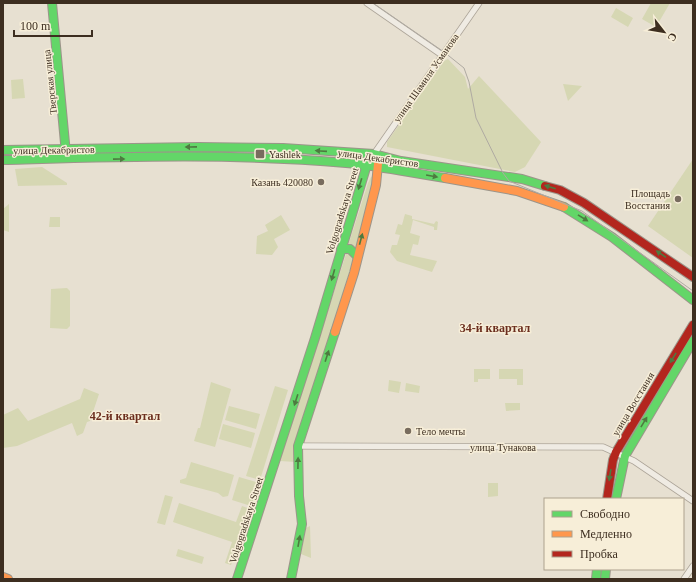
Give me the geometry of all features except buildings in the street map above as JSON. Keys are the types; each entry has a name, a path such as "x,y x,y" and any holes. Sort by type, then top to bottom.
{"main road":[{"name":"Тверская улица","path":"52,3 66,159"},
{"name":"улица Декабристов","path":"3,150 198,147 284,148 374,154 401,161 522,179 560,190 602,213 693,277"},
{"name":"Volgogradskaya Street","path":"237,579 303,376 366,165 374,154"},
{"path":"291,579 302,524 298,496 298,446 352,279 380,167 374,154"},
{"name":"улица Декабристов","path":"3,160 196,158 294,159 380,167 517,191 561,206 612,238 693,300"},
{"path":"341,249 354,250 357,256"},
{"name":"улица Восстания","path":"607,498 613,460 616,452 693,325"},
{"name":"улица Восстания","path":"616,498 625,456 693,341"},
{"path":"3,577 8,579"}],"street":[{"path":"368,3 442,55"},
{"name":"улица Шамиля Усманова","path":"374,154 479,3"},
{"name":"улица Тунакова","path":"298,446 603,447 625,456 693,501"},
{"path":"684,579 693,566"}],"green space":[{"path":"651,3 670,3 656,27 642,19"},
{"path":"616,8 633,18 628,27 611,17"},
{"path":"448,59 465,77 468,89 479,76 541,142 525,167 515,172 387,147 387,142 444,61"},
{"path":"23,79 25,98 12,99 11,80"},
{"path":"563,84 582,86 568,101"},
{"path":"693,159 693,258 648,226"},
{"path":"42,167 67,183 67,185 18,186 15,169"},
{"path":"373,176 375,178 357,249 352,245 348,246 368,183"},
{"path":"9,204 9,232 3,230 3,209"},
{"path":"405,214 412,216 412,219 434,224 436,221 438,222 437,230 434,230 434,227 413,220 410,233 420,236 418,245 413,244 410,255 437,261 432,272 397,261 390,252 392,245 397,245 400,235 395,234 398,224 402,225"},
{"path":"281,215 290,230 274,239 278,247 272,255 256,254 257,236 268,231 265,225"},
{"path":"50,217 60,217 60,227 49,227"},
{"path":"347,251 354,257 297,440 295,462 280,461"},
{"path":"67,288 70,291 70,326 67,329 50,328 51,289"},
{"path":"474,369 490,369 490,379 478,379 478,382 474,382"},
{"path":"499,369 523,369 523,385 517,385 517,379 499,379"},
{"path":"389,380 401,382 399,393 388,391"},
{"path":"211,382 231,389 215,447 194,441 198,428 200,428"},
{"path":"406,383 420,386 419,393 405,391"},
{"path":"275,386 288,390 260,480 246,476"},
{"path":"84,388 99,394 90,421 87,422 83,433 77,436 72,423 17,446 3,448 3,415 18,408 28,421 80,399"},
{"path":"505,403 520,403 520,410 506,411"},
{"path":"229,406 260,414 256,429 225,420"},
{"path":"223,424 255,433 251,448 219,439"},
{"path":"191,462 234,475 228,496 223,497 218,493 180,483 180,480 186,478"},
{"path":"239,477 259,483 251,506 232,500"},
{"path":"488,483 498,483 498,496 488,497"},
{"path":"165,495 173,497 165,525 157,523"},
{"path":"179,503 236,522 242,506 250,509 231,565 225,563 232,542 173,522"},
{"path":"310,526 311,558 301,554 306,528"},
{"path":"178,549 204,557 202,564 176,556"}],"tram line":[{"path":"373,3 444,52 464,68 469,82 476,118 503,173 509,181 582,211 693,291"}],"traffic: fast":[{"path":"52,3 66,154"},
{"path":"3,150 198,147 283,148 374,154 401,161 522,179 545,186"},
{"path":"3,160 174,157 260,158 358,164 445,178"},
{"path":"237,579 315,338 368,161"},
{"path":"564,207 612,237 693,300"},
{"path":"341,249 350,249 357,256"},
{"path":"291,579 302,524 299,496 298,446 335,332"},
{"path":"616,498 625,456 693,341"},
{"path":"596,579 597,570"},
{"path":"605,579 606,570"}],"traffic: slow":[{"path":"335,332 354,273 376,185 378,164"},
{"path":"445,178 517,191 564,207"},
{"path":"3,577 8,579"}],"traffic: jam":[{"path":"545,186 560,190 584,203 693,277"},
{"path":"607,498 613,460 616,452 693,325"}],"place":[{"name":"Yashlek","path":"260,154"},
{"name":"Казань 420080","path":"321,182"},
{"name":"Площадь Восстания","path":"678,199"},
{"name":"Тело мечты","path":"408,431"}],"district":[{"name":"34-й квартал","path":"495,328"},
{"name":"42-й квартал","path":"125,416"}]}
